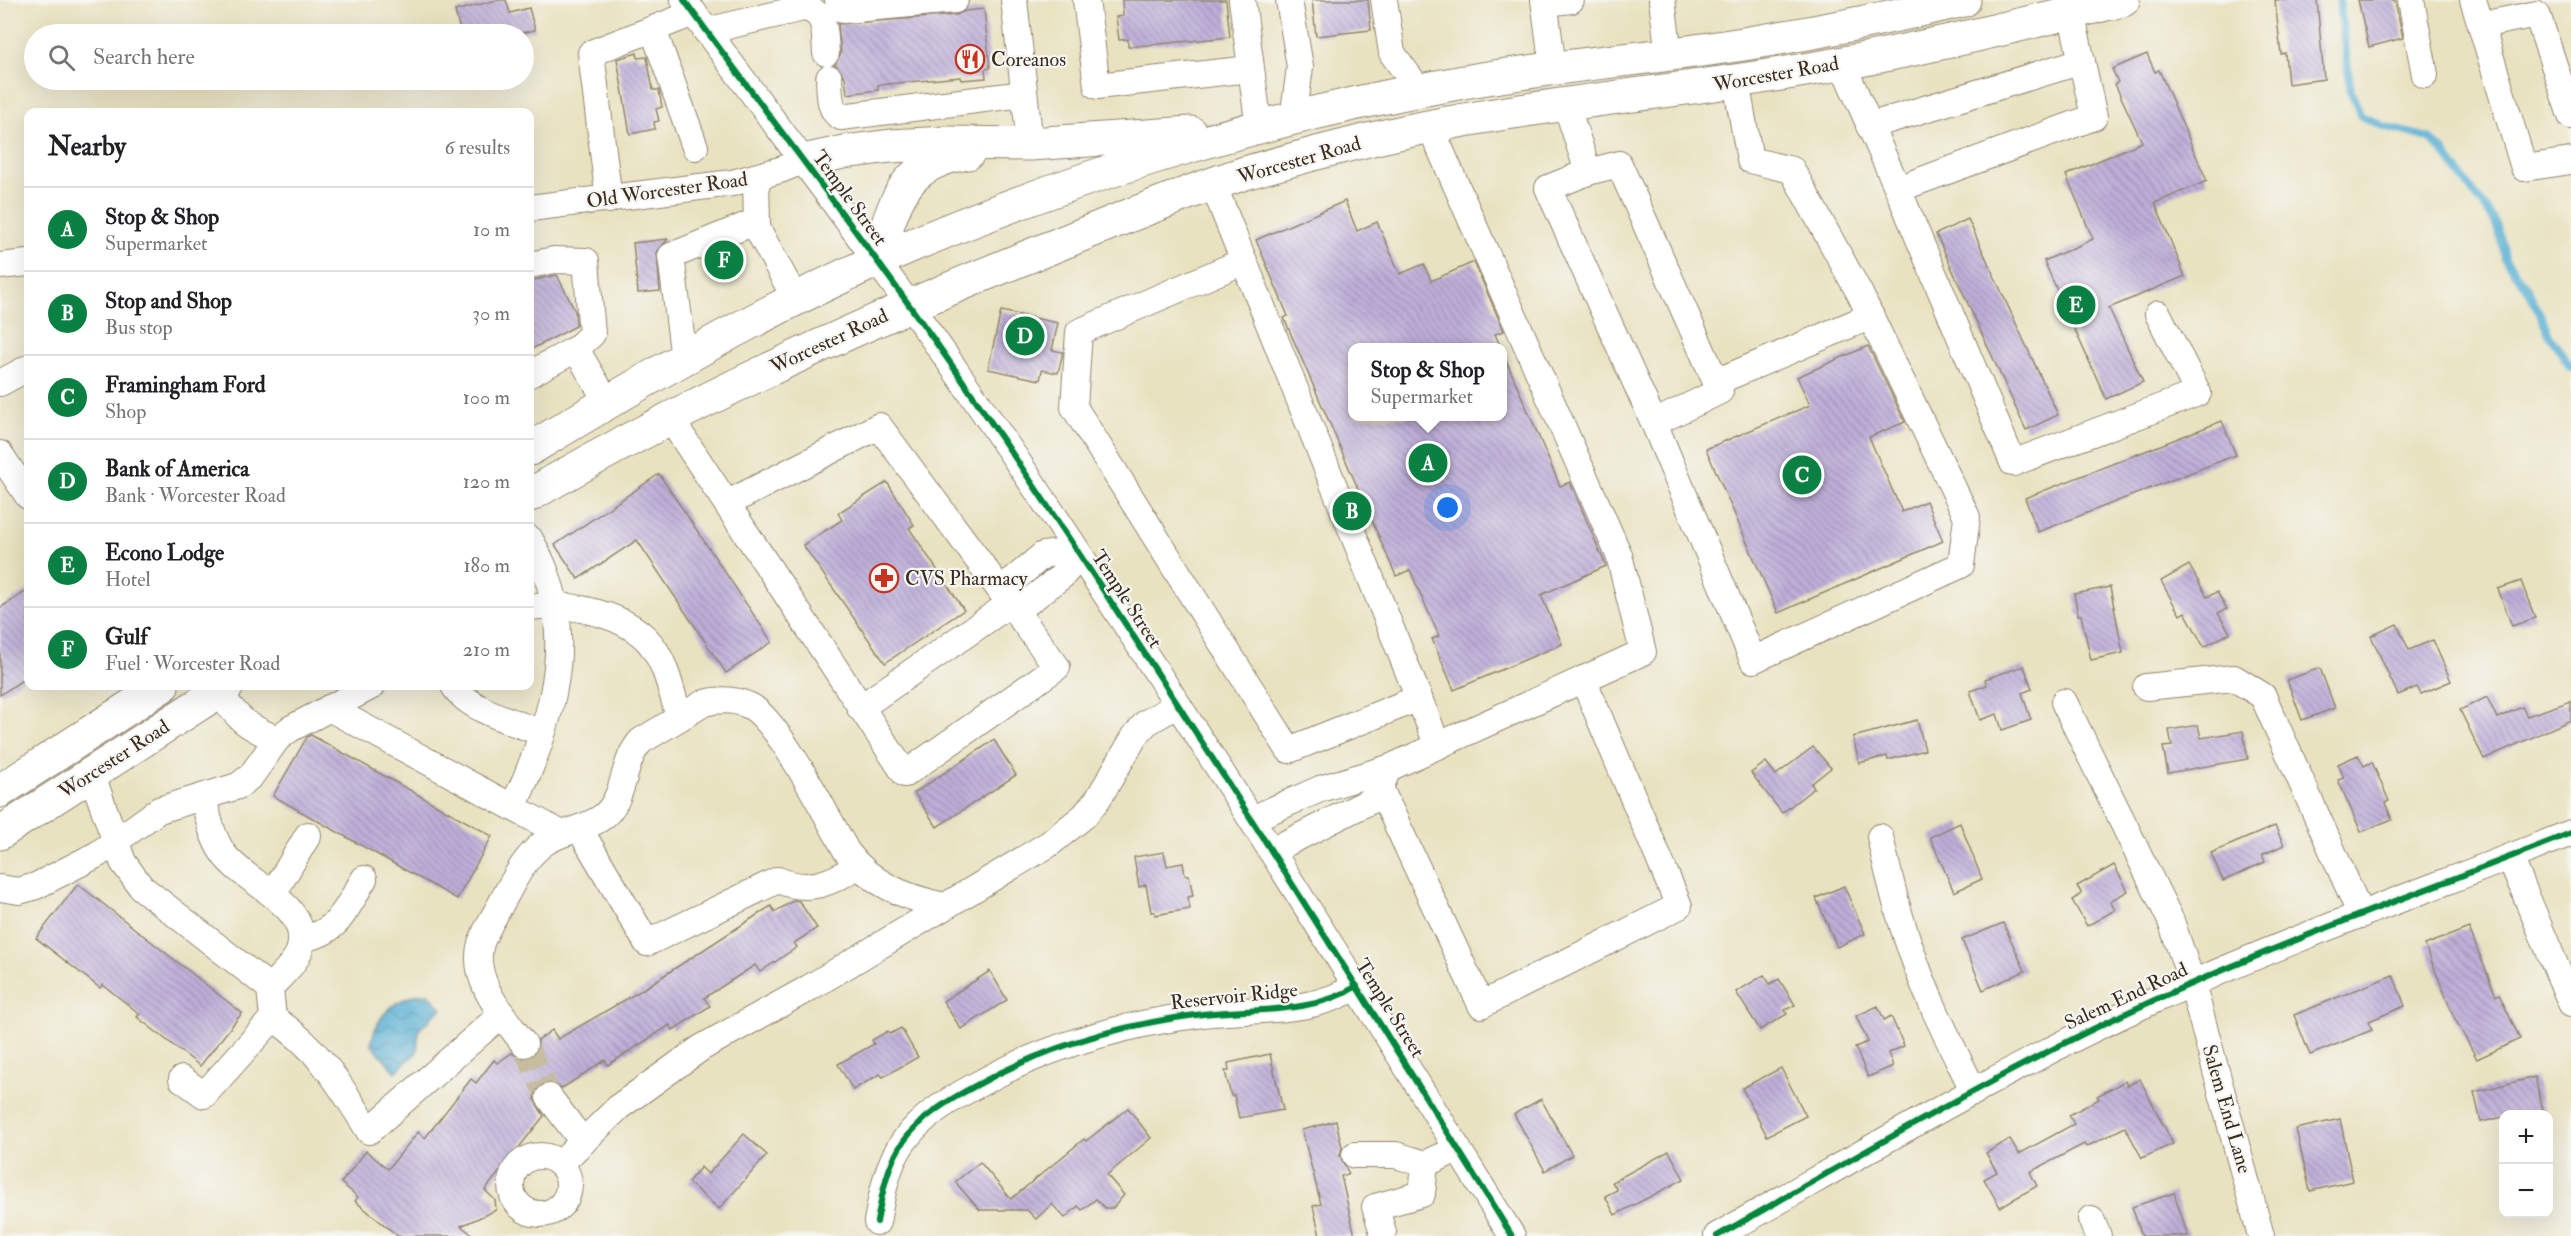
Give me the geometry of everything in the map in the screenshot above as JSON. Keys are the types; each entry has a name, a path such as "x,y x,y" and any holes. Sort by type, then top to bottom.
{"highway":[{"name":"Worcester Road","path":"534,447 684,359 876,261 987,216 1098,176 1259,128 1419,90 1552,68 1669,55 1804,35 1867,11 1964,0"},
{"name":"Worcester Road","path":"534,493 670,418 788,359 908,305 1213,184 1316,154 1430,126 1842,63 2123,0"},
{"path":"876,261 898,198 908,181 933,162 954,155 1029,144 1259,128"},
{"path":"802,161 844,152 891,146 946,143 1029,144"},
{"name":"Worcester Road","path":"0,791 154,690"},
{"name":"Worcester Road","path":"0,833 221,690"}],"street":[{"path":"838,0 844,10 955,0"},
{"path":"1014,0 1029,144"},
{"path":"1086,0 1097,86 1250,69"},
{"path":"1242,0 1259,128"},
{"path":"1289,0 1300,67 1293,120"},
{"path":"1384,0 1392,52 1419,90"},
{"path":"1552,68 1545,2 1571,0"},
{"path":"1662,0 1669,55"},
{"path":"2411,0 2425,75"},
{"path":"2473,0 2524,168 2571,161"},
{"path":"609,200 591,53 653,29 691,9 802,8 814,10 822,18 833,109 836,115 841,117 1024,94"},
{"name":"Temple Street","path":"691,9 961,379 1076,550 1252,819 1512,1236"},
{"path":"1898,189 2094,117 2071,12"},
{"path":"2481,25 2537,14 2565,75 2571,116"},
{"path":"653,29 695,147"},
{"path":"1869,126 2082,61"},
{"path":"1842,63 1898,189 2013,463 2198,393 2158,314"},
{"path":"1654,423 1720,391 1619,164 1588,172 1548,188 1654,423 1753,660 1961,565 1967,517 1871,316 1792,170 1750,160 1736,81"},
{"path":"1566,104 1588,172"},
{"path":"1252,819 1320,789 1384,778 1438,746 1643,652 1619,555 1430,126"},
{"name":"Old Worcester Road","path":"534,208 732,183 802,161"},
{"path":"756,177 757,228 796,300"},
{"path":"1213,184 1438,746"},
{"path":"684,359 671,256 757,221"},
{"path":"534,264 554,260 586,261 592,334 576,349 534,372"},
{"path":"1244,261 1079,332 1074,407 1289,750 1419,698"},
{"path":"0,266 24,263"},
{"path":"1716,382 1871,316"},
{"path":"576,349 607,402"},
{"path":"0,382 24,370"},
{"path":"670,418 904,774 1057,667 879,426 728,503"},
{"path":"0,454 24,490"},
{"path":"513,807 535,758 555,684 558,657 555,606 548,576 534,547"},
{"path":"1011,603 1011,582 1043,555 1076,550"},
{"path":"861,708 1011,603"},
{"path":"534,607 555,606 598,612 638,632 653,646 663,665 679,717"},
{"path":"2146,687 2234,678 2263,696 2361,915"},
{"path":"1384,778 1481,1005 1679,906 1583,679"},
{"path":"224,690 246,724 277,739"},
{"path":"0,888 19,891 36,886 115,843 159,810 238,786 251,776 277,739 290,729 364,690"},
{"path":"457,690 471,703 542,734"},
{"path":"524,1044 502,1014 482,977 479,961 481,942 528,858 542,845 606,814 614,802 630,756 641,741 679,717 715,700 739,702 760,713 779,736 857,866 891,890 944,906"},
{"name":"Salem End Lane","path":"2064,702 2171,921 2192,983 2261,1236"},
{"path":"560,1164 620,1106 701,1048 810,988 1049,844 1068,830 1098,799 1135,736 1146,723 1177,705"},
{"path":"329,708 513,807 570,831 647,943 778,880 790,886 804,888 824,884 857,866"},
{"path":"88,775 98,792 123,862 141,887 270,988"},
{"path":"1271,850 1368,802 1384,778"},
{"path":"182,1079 204,1095 273,1018 270,988 298,954 302,938 298,922 273,894 240,870 224,854 214,836 203,797"},
{"name":"Salem End Road","path":"1717,1236 2062,1044 2192,983 2571,833"},
{"path":"273,894 308,835"},
{"path":"1880,837 1892,890 1912,954 1927,992 1974,1092"},
{"path":"2510,857 2571,1003"},
{"path":"302,938 326,933 335,925 364,879"},
{"name":"Reservoir Ridge","path":"877,1222 886,1179 903,1142 917,1126 962,1093 1003,1071 1063,1046 1126,1028 1203,1014 1312,1005 1340,996 1357,986"},
{"path":"273,1018 297,1034 332,1072 369,1131 502,1014"},
{"path":"549,1096 582,1142"},
{"path":"1354,1155 1396,1155 1425,1164 1458,1149"},
{"path":"1383,1232 1375,1207 1422,1194 1425,1164"}],"water":[{"path":"418,994 429,994 442,1009 419,1029 417,1052 396,1072 371,1044 373,1034 386,1012 400,1001"}],"building":[{"path":"497,0 506,0 510,13 529,8 533,24 458,24 455,11"},
{"path":"1122,0 1226,0 1230,37 1128,47 1128,39 1119,40 1116,17 1123,16"},
{"path":"1312,0 1368,0 1371,30 1316,36"},
{"path":"2275,0 2317,0 2324,79 2288,84 2285,53 2281,54"},
{"path":"2358,0 2395,0 2403,38 2369,47"},
{"path":"984,9 990,68 985,69 986,78 961,80 960,77 878,85 878,90 847,94 845,77 835,64 841,53 838,24 956,15 965,11"},
{"path":"637,53 638,58 647,57 653,90 659,90 662,107 656,109 659,121 654,122 655,129 630,134 617,59"},
{"path":"2147,54 2155,72 2159,70 2207,181 2155,203 2185,276 2109,308 2143,382 2106,399 2044,261 2093,239 2066,175 2142,142 2115,84 2118,82 2112,69"},
{"path":"1345,201 1357,231 1377,222 1400,274 1424,264 1431,281 1474,262 1504,331 1495,334 1499,343 1348,343 1348,421 1507,421 1507,362 1560,486 1570,482 1606,566 1541,595 1562,644 1454,690 1432,639 1439,636 1410,570 1396,576 1284,318 1288,316 1256,240"},
{"path":"1968,219 2058,415 2026,430 1936,234"},
{"path":"668,239 657,252 660,291 638,293 633,243"},
{"path":"557,275 575,311 576,326 534,348 534,280"},
{"path":"1001,311 1058,323 1052,350 1063,352 1058,373 1042,370 1040,380 988,369"},
{"path":"1868,346 1905,422 1869,437 1902,512 1926,501 1943,541 1778,613 1706,449 1810,405 1797,377"},
{"path":"2222,421 2236,455 2038,532 2025,498"},
{"path":"659,474 772,642 726,673 637,540 578,579 555,545"},
{"name":"CVS Pharmacy","path":"887,482 914,525 909,528 964,610 885,663 803,545 842,520 838,513"},
{"path":"2189,565 2207,597 2217,592 2227,609 2218,613 2230,633 2204,647 2185,612 2180,615 2161,581"},
{"path":"2521,581 2535,618 2512,626 2498,589"},
{"path":"2110,587 2123,653 2091,660 2074,594"},
{"path":"24,593 24,679 0,695 0,608"},
{"path":"2397,624 2409,650 2433,640 2451,681 2421,694 2417,687 2398,695 2371,636"},
{"path":"2024,666 2032,689 2022,693 2031,720 2002,730 1997,714 1980,720 1970,691 1987,685 1985,679"},
{"path":"2320,668 2335,708 2302,720 2287,680"},
{"path":"2487,697 2497,718 2522,707 2527,716 2571,701 2571,720 2484,759 2460,710"},
{"path":"1917,720 1925,750 1888,760 1887,756 1859,763 1853,737"},
{"path":"2198,725 2201,738 2243,731 2248,759 2168,773 2163,747 2172,746 2169,730"},
{"path":"311,735 492,836 457,899 273,796 307,737"},
{"path":"994,740 1016,775 937,827 914,793"},
{"path":"1813,747 1831,768 1811,784 1814,788 1782,813 1751,773 1766,762 1776,775"},
{"path":"2358,755 2364,766 2372,762 2389,801 2385,803 2392,819 2361,832 2338,780 2344,778 2338,764"},
{"path":"1960,823 1982,879 1954,892 1930,837"},
{"path":"2275,826 2284,845 2262,855 2265,862 2223,881 2211,853"},
{"path":"1164,852 1167,866 1183,863 1185,875 1189,875 1193,896 1188,897 1190,909 1155,915 1155,912 1151,912 1146,885 1139,887 1134,857"},
{"path":"2114,865 2128,891 2110,901 2115,910 2087,926 2072,900 2082,894 2077,886"},
{"path":"78,884 242,1013 200,1066 137,1017 140,1014 103,985 100,988 36,938"},
{"path":"1844,886 1865,934 1837,947 1816,898"},
{"path":"794,900 799,901 817,928 794,943 797,947 760,972 755,965 704,998 710,1006 673,1030 670,1025 608,1065 605,1060 561,1089 554,1083 547,1082 540,1085 535,1092 534,1099 544,1116 485,1190 495,1200 496,1210 461,1226 474,1236 398,1236 355,1201 358,1197 341,1183 366,1151 388,1169 418,1132 425,1138 471,1079 476,1083 494,1060 497,1063 512,1053 519,1058 533,1056 538,1049 538,1040 552,1030 558,1039 640,991 771,906 775,912"},
{"path":"2003,923 2025,971 1983,990 1962,940"},
{"path":"2469,928 2496,996 2499,994 2520,1039 2477,1059 2454,1017 2425,945"},
{"path":"990,971 1007,1000 961,1029 943,1001"},
{"path":"1764,975 1770,984 1779,979 1795,1005 1785,1010 1787,1014 1760,1030 1736,992"},
{"path":"2393,975 2405,1006 2369,1021 2372,1030 2310,1055 2294,1015"},
{"path":"1878,1006 1884,1020 1891,1016 1904,1046 1888,1053 1893,1066 1868,1077 1855,1047 1868,1042 1856,1016"},
{"path":"901,1028 918,1057 883,1077 880,1074 853,1090 838,1064 874,1044 872,1040 888,1031 890,1034"},
{"path":"1270,1054 1283,1110 1239,1118 1225,1071 1229,1071 1228,1063"},
{"path":"1781,1068 1806,1116 1767,1136 1742,1088"},
{"path":"2535,1077 2543,1110 2499,1110 2499,1118 2481,1122 2474,1092"},
{"path":"2140,1079 2173,1144 2142,1158 2125,1127 2086,1147 2084,1144 2030,1172 2037,1186 2000,1207 1984,1179 1997,1172 1986,1153 2010,1139 2019,1154 2074,1124 2069,1115 2099,1099 2097,1096 2125,1081 2127,1086"},
{"path":"1541,1099 1572,1155 1545,1171 1514,1114"},
{"path":"1128,1108 1151,1138 1107,1175 1124,1195 1113,1208 1105,1208 1096,1199 1082,1210 1078,1206 1065,1218 1052,1204 1036,1219 1027,1210 980,1210 955,1182 980,1162 1011,1199 1084,1139 1086,1141"},
{"path":"2340,1119 2353,1181 2310,1191 2296,1129"},
{"path":"1336,1121 1342,1147 1340,1156 1349,1174 1341,1176 1355,1236 1320,1236 1313,1206 1321,1204 1302,1130"},
{"path":"744,1134 767,1155 719,1209 688,1182 701,1167 708,1174"},
{"path":"1669,1151 1684,1179 1615,1215 1605,1196 1617,1190 1612,1182"},
{"path":"2174,1193 2188,1236 2142,1236 2132,1207"}],"waterway":[{"path":"2339,0 2351,92 2361,116 2383,126 2429,138 2443,151 2494,220 2502,240 2505,259 2529,291 2550,336 2571,367"}],"tunnel":[{"path":"524,1044 549,1097"}],"cycle path":[{"path":"684,0 891,280 1030,480 1240,802 1512,1236"},
{"path":"1717,1236 1984,1086 2148,1003 2305,936 2571,833"},
{"path":"877,1222 889,1169 898,1150 911,1132 946,1103 1002,1072 1057,1048 1114,1031 1203,1014 1302,1006 1321,1002 1357,986"}],"place":[{"name":"Coreanos","path":"970,59"},
{"name":"Gulf","path":"724,260"},
{"name":"Econo Lodge","path":"2076,305"},
{"name":"Bank of America","path":"1025,336"},
{"name":"Stop & Shop","path":"1428,463"},
{"name":"Framingham Ford","path":"1802,475"},
{"name":"Stop and Shop","path":"1352,511"},
{"name":"CVS Pharmacy","path":"884,578"}]}
